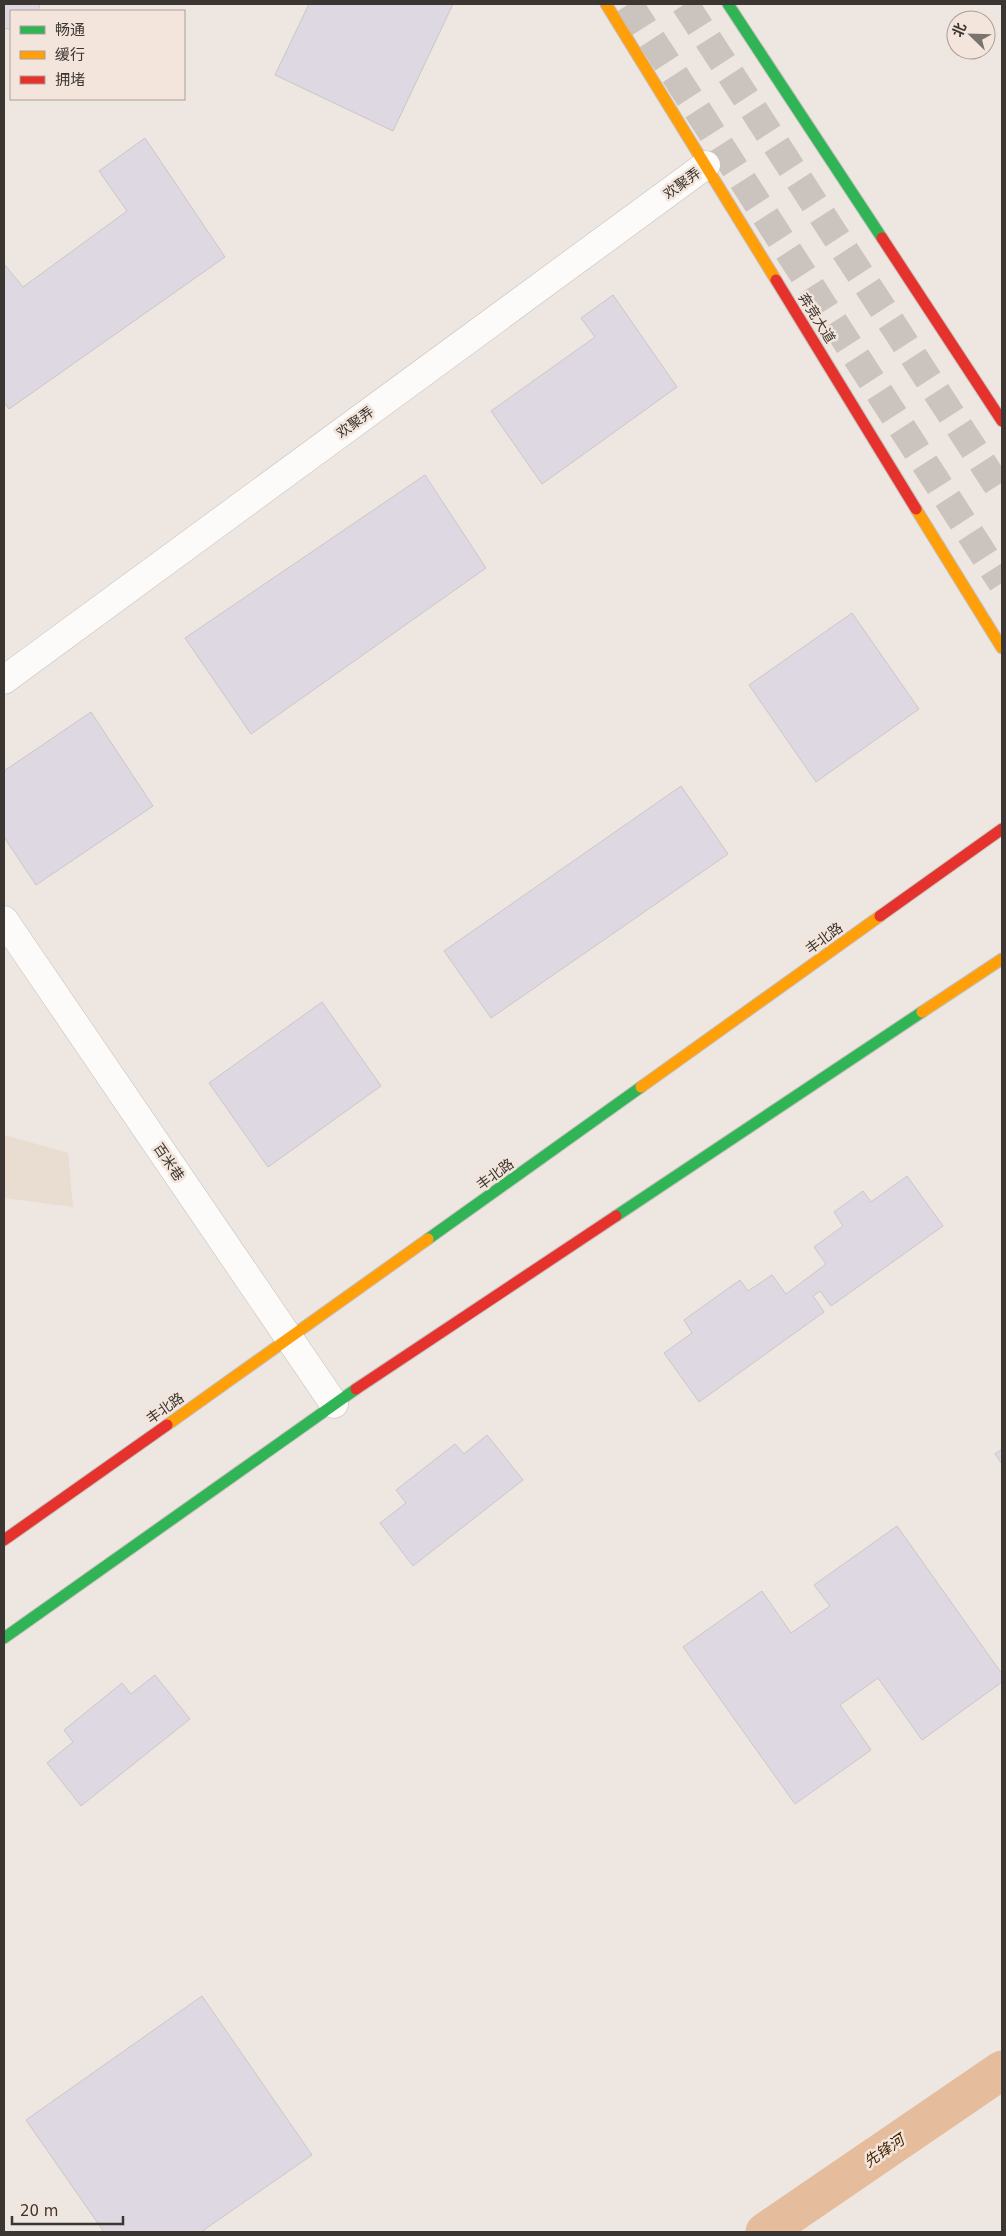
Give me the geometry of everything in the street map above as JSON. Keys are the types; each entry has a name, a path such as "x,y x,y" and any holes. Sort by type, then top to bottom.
{"main road":[{"name":"奔竞大道","path":"606,4 1002,648"},
{"path":"728,4 1002,421"},
{"name":"丰北路","path":"4,1540 290,1339 1002,829"},
{"path":"4,1638 334,1404 1002,959"}],"street":[{"name":"欢聚弄","path":"4,680 706,165"},
{"name":"百米巷","path":"4,920 334,1404"}],"shaded area":[{"path":"4,1135 68,1153 73,1207 4,1198"}],"building":[{"path":"4,4 40,4 38,10 10,10 10,30 4,28"},
{"path":"309,4 453,4 393,131 275,75"},
{"path":"145,138 225,257 9,409 4,402 4,264 23,287 127,211 99,171"},
{"path":"613,295 677,387 542,484 491,411 595,337 581,318"},
{"path":"425,475 486,568 251,734 185,638"},
{"path":"852,613 919,709 816,782 749,685"},
{"path":"91,712 153,806 36,885 4,837 4,771"},
{"path":"681,786 728,854 491,1018 444,951"},
{"path":"322,1002 381,1086 268,1167 209,1083"},
{"path":"907,1176 943,1226 831,1306 820,1291 813,1296 824,1312 699,1402 664,1353 692,1333 684,1320 740,1280 748,1291 772,1275 786,1294 826,1264 814,1247 843,1226 834,1212 863,1191 871,1202"},
{"path":"487,1435 523,1480 413,1566 380,1523 406,1503 396,1490 455,1444 464,1454"},
{"path":"1002,1449 1002,1464 995,1454"},
{"path":"897,1526 1002,1674 1002,1682 922,1740 878,1678 840,1705 871,1750 795,1804 683,1647 762,1591 791,1633 830,1606 814,1585"},
{"path":"155,1675 190,1719 81,1806 47,1763 73,1742 64,1730 122,1683 131,1694"},
{"path":"202,1996 312,2155 201,2232 104,2232 26,2120"}],"waterway":[{"name":"先锋河","path":"765,2232 1002,2070"}],"tunnel":[{"path":"629,4 1002,583"},
{"path":"685,4 1002,493"}],"traffic: fast":[{"path":"728,4 882,238"},
{"path":"616,1216 922,1012"},
{"path":"428,1239 641,1087"},
{"path":"4,1638 356,1389"}],"traffic: slow":[{"path":"606,4 776,280"},
{"path":"916,509 1002,648"},
{"path":"641,1087 880,916"},
{"path":"922,1012 1002,959"},
{"path":"167,1425 428,1239"}],"traffic: jam":[{"path":"882,238 1002,421"},
{"path":"776,280 916,509"},
{"path":"880,916 1002,829"},
{"path":"356,1389 616,1216"},
{"path":"4,1540 167,1425"}]}
